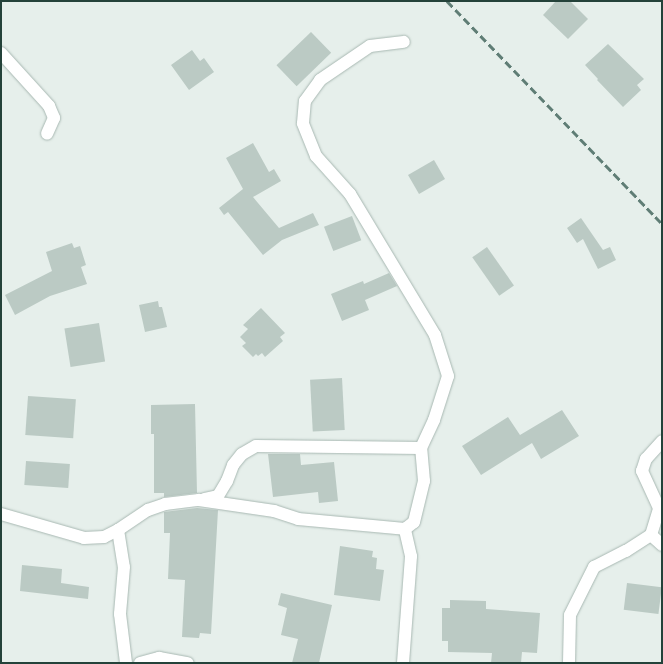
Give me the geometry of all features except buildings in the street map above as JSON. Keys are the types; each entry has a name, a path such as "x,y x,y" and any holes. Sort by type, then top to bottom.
{"street":[{"path":"199,500 274,511 298,520 405,529 414,522 424,481 421,448 434,420 448,376 435,335 350,194 316,156 303,123 305,101 320,80 370,46 404,42"},
{"path":"1,54 49,106 54,118 47,134"},
{"path":"569,663 570,615 594,567 626,551 651,535 658,508 642,471 646,459 662,441"},
{"path":"1,514 84,538 104,537 118,530 148,510 165,504 218,496 227,481 233,464 242,454 256,446 421,448"},
{"path":"403,663 411,556 405,529"},
{"path":"118,530 124,567 120,614 126,663"},
{"path":"651,535 662,546"},
{"path":"140,663 159,658 188,663"}],"railway":[{"path":"447,1 662,224"}]}
